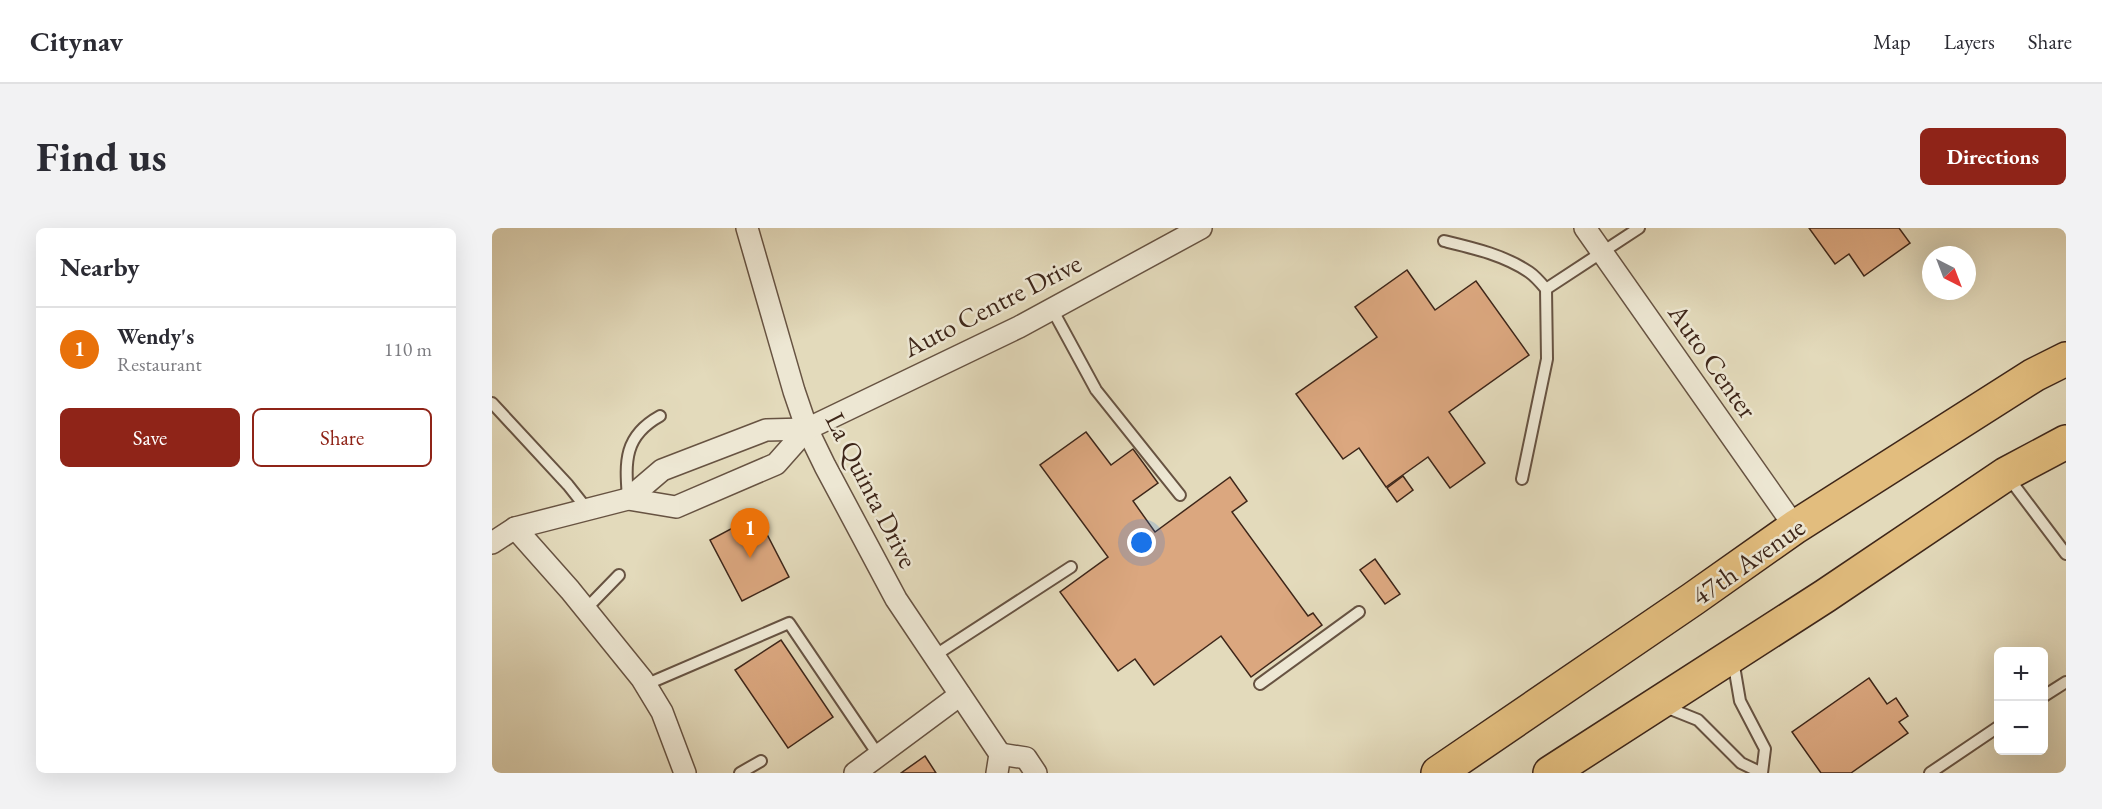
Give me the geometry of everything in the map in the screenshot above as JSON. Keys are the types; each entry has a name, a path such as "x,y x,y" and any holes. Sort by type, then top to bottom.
{"main road":[{"name":"47th Avenue","path":"1438,773 1795,527 2034,375 2066,359"},
{"path":"1550,773 1825,596 2006,474 2066,442"}],"street":[{"name":"La Quinta Drive","path":"747,228 794,391 807,429 825,466 896,599 960,695 998,763 1026,758 1036,773"},
{"name":"Auto Centre Drive","path":"492,543 514,528 628,499 676,507 776,464 807,429 1019,327 1201,228"},
{"name":"Auto Center","path":"1585,228 1795,527"},
{"name":"Auto Centre Drive","path":"628,499 662,471 724,446 765,430 807,429"},
{"path":"514,528 585,610 645,685 662,711 685,773"},
{"path":"855,773 960,695"}],"lane":[{"path":"1546,289 1639,228"},
{"path":"1444,241 1486,252 1509,262 1531,273 1546,289 1547,359 1522,479"},
{"path":"1052,309 1096,390 1180,495"},
{"path":"492,403 568,485 587,509"},
{"path":"628,499 626,471 628,447 645,424 660,416"},
{"path":"2006,474 2066,554"},
{"path":"933,656 1071,567"},
{"path":"585,610 619,575"},
{"path":"1260,684 1359,612"},
{"path":"645,685 789,623 879,756"},
{"path":"1657,704 1698,720 1741,763 1762,773 1765,749 1740,701 1733,655"},
{"path":"2048,693 2066,682"},
{"path":"1930,773 1994,730"},
{"path":"740,773 761,761"}],"building":[{"path":"1809,228 1899,228 1910,243 1864,276 1849,254 1835,264"},
{"path":"1407,270 1435,310 1476,281 1529,355 1449,412 1485,463 1450,488 1428,457 1386,487 1359,448 1343,459 1296,394 1377,337 1355,307"},
{"path":"1086,432 1111,465 1133,449 1158,483 1133,501 1155,532 1230,477 1247,501 1232,512 1308,616 1313,613 1322,625 1251,677 1221,636 1154,685 1135,659 1118,671 1060,592 1108,557 1040,465"},
{"path":"1403,476 1413,490 1397,502 1387,488"},
{"path":"757,515 789,577 742,601 710,540"},
{"path":"1375,559 1400,594 1385,604 1360,570"},
{"path":"781,640 833,717 788,748 735,670"},
{"path":"1869,678 1887,704 1896,698 1908,716 1899,722 1908,733 1851,773 1821,773 1792,732"},
{"path":"925,756 936,773 901,773"}],"place":[{"name":"Wendy's","path":"750,558"}]}
